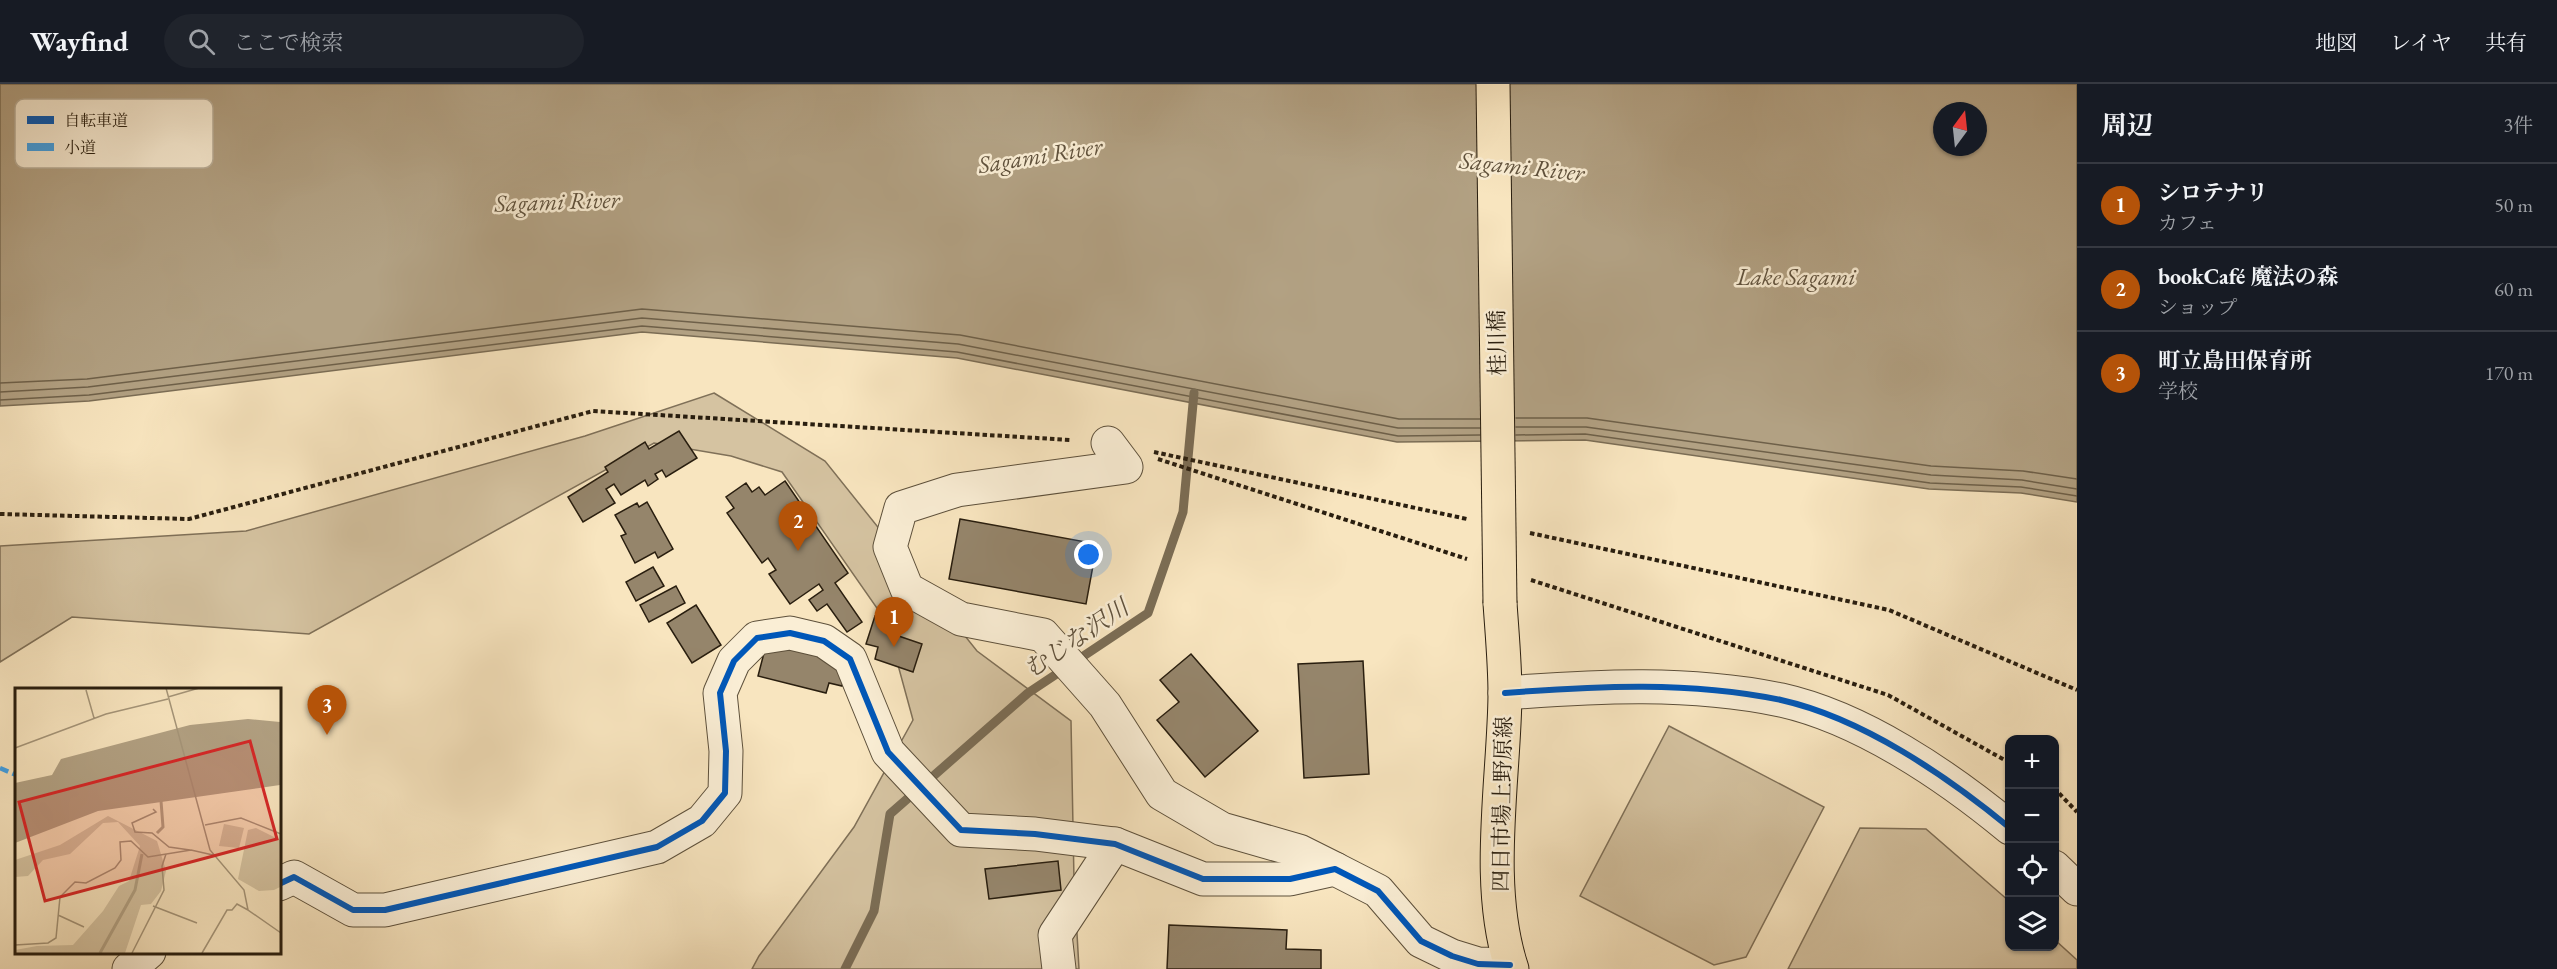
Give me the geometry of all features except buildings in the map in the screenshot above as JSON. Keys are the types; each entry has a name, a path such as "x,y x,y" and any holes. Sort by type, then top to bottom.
{"main road":[{"name":"桂川橋","path":"1493,84 1500,603"},
{"name":"四日市場上野原線","path":"1500,603 1505,693 1498,819 1499,910 1511,967"}],"street":[{"path":"1108,443 1126,467 957,490 901,508 890,547 907,589 961,619 1043,635 1105,705 1162,794 1222,829 1299,851 1378,891 1421,941 1452,956 1478,964 1511,967"},
{"path":"280,883 294,876 353,910 385,910 657,847 702,821 725,793 726,751 720,693 734,661 757,638 790,633 825,641 850,659 888,752 961,830 1035,834 1115,844 1203,879 1290,879 1335,869"},
{"path":"1505,693 1584,687 1669,686 1692,687 1782,700 1826,715 1905,752 1972,796 2005,824"},
{"path":"1059,969 1055,935 1115,844"},
{"path":"2059,871 2077,889"},
{"path":"129,969 147,954"}],"path":[{"path":"0,514 189,519 593,411 1108,443 1469,520"},
{"path":"1154,458 1470,560"},
{"path":"1527,532 1889,610 2077,690"},
{"path":"1526,578 1887,695 2005,760"},
{"path":"2056,789 2077,812"}],"shaded area":[{"path":"714,393 825,461 977,651 1071,721 1074,880 1079,969 752,969 759,956 854,827 913,720 886,621 782,472 731,456 654,443 309,634 72,617 0,662 0,546 246,531 585,436"},
{"path":"1669,726 1824,807 1746,957 1714,965 1580,896"},
{"path":"1860,828 1926,829 2005,898 2005,951 2059,951 2059,944 2077,960 2077,969 1788,969"}],"water":[{"name":"Lake Sagami","path":"0,84 2077,84 2077,502 2021,493 1929,489 1585,440 1397,442 957,358 642,332 89,401 0,406"}],"waterway":[{"name":"むじな沢川","path":"845,969 874,911 890,814 1028,693 1148,613 1183,512 1194,393"}],"marked path":[{"path":"0,768 15,775"}],"cycle path":[{"path":"280,884 294,877 353,910 385,910 657,847 702,821 725,793 726,751 720,693 734,661 757,638 790,633 824,641 850,659 888,752 961,830 1035,834 1115,844 1203,879 1290,879 1335,869 1378,891 1421,941 1452,956 1478,964 1510,965"},
{"path":"1505,693 1574,688 1643,687 1712,690 1781,700 1842,720 1902,751 1931,769 2005,824"}],"place":[{"name":"bookCafé 魔法の森","path":"798,551"},
{"name":"シロテナリ","path":"894,647"},
{"name":"町立島田保育所","path":"327,735"}],"water label":[{"name":"Sagami River","path":"1040,155"},
{"name":"Sagami River","path":"1522,166"},
{"name":"Sagami River","path":"557,201"}]}
